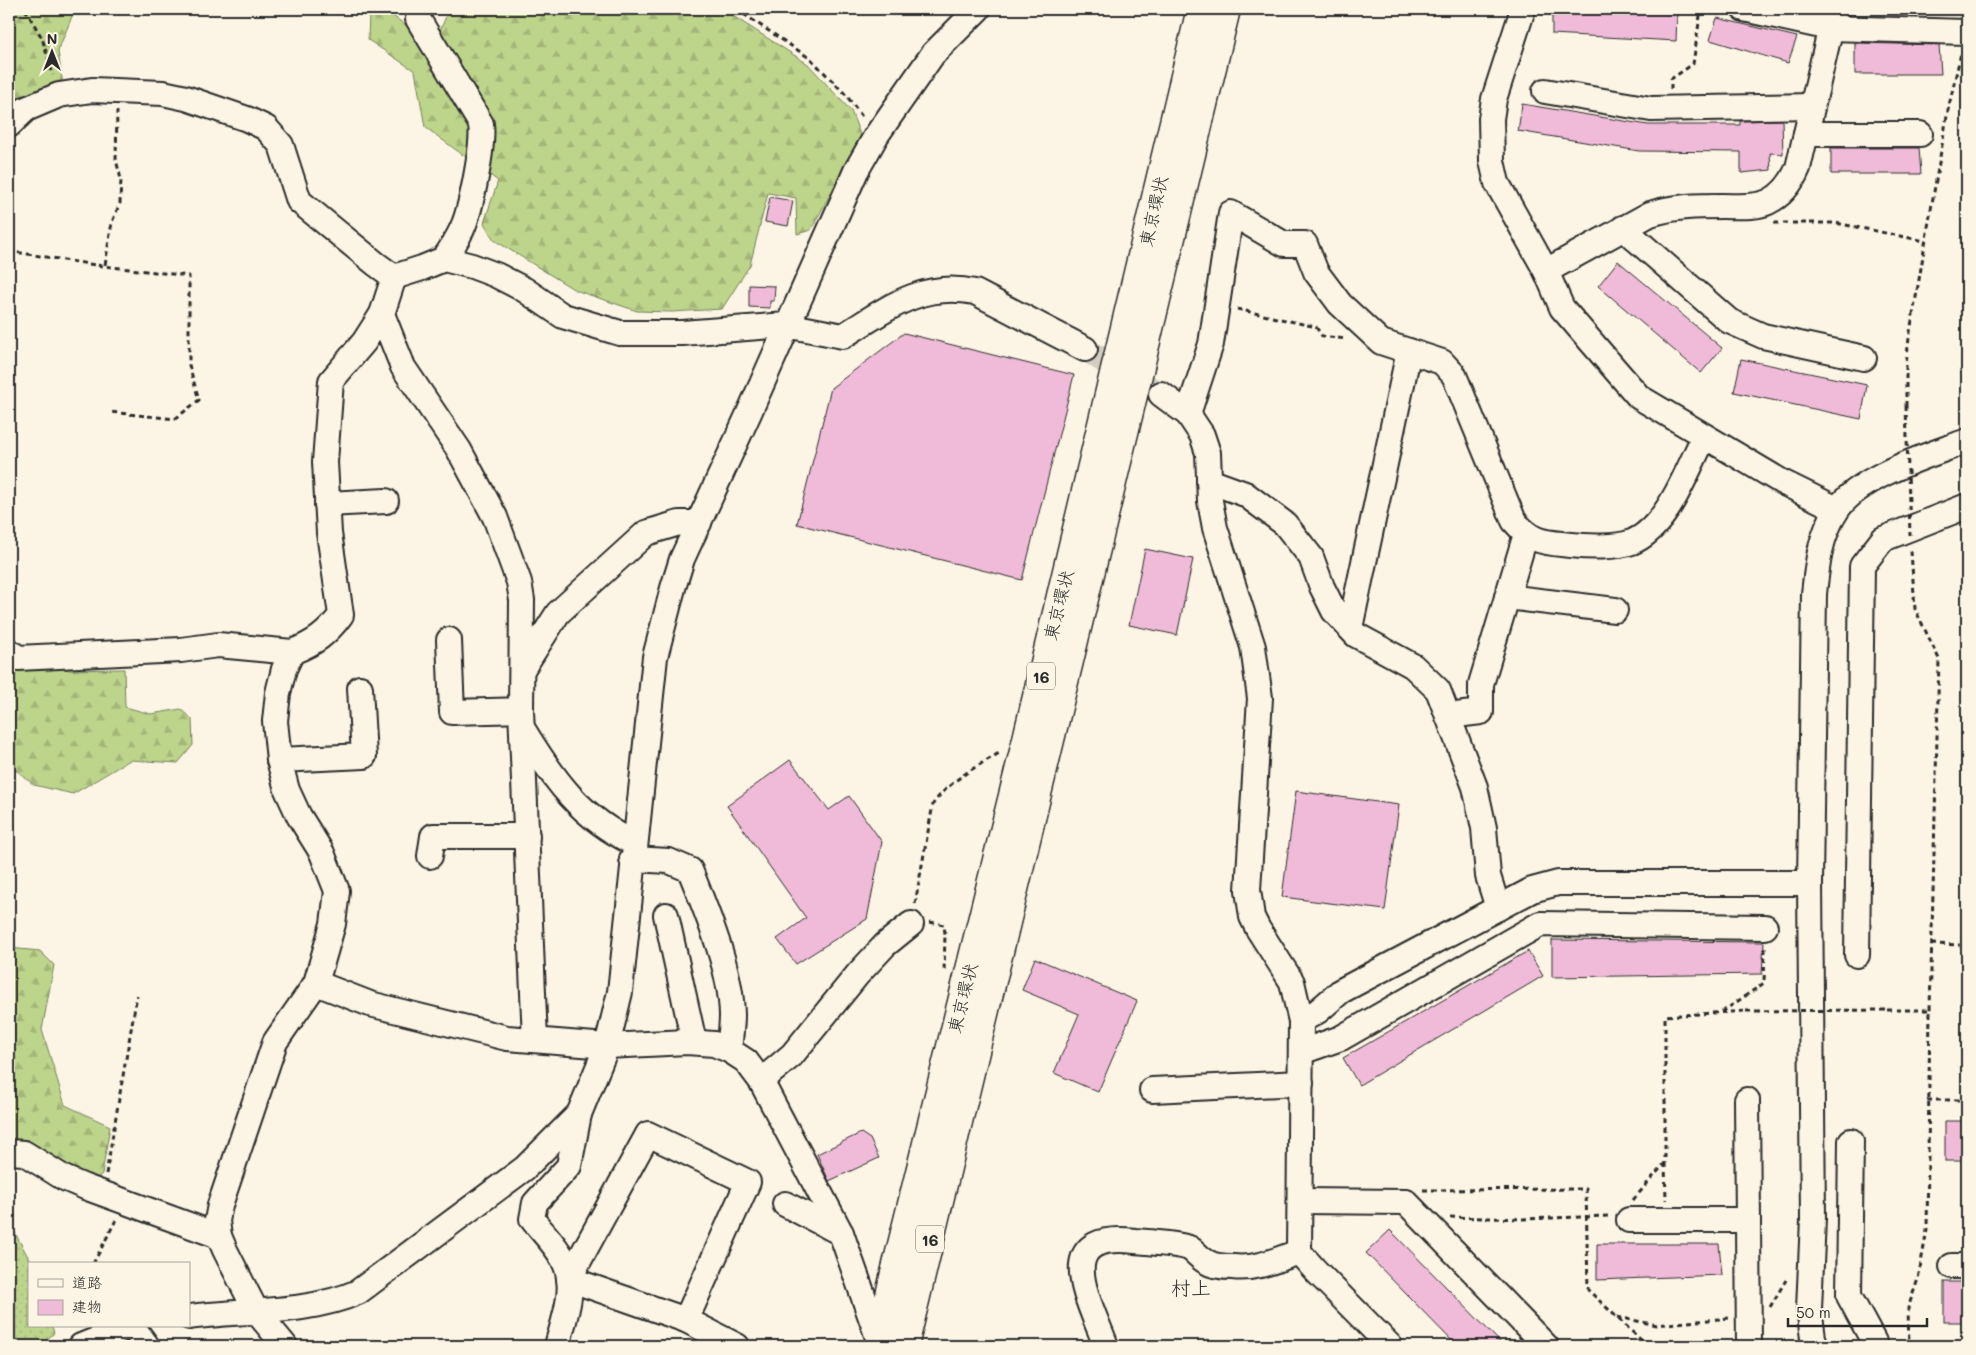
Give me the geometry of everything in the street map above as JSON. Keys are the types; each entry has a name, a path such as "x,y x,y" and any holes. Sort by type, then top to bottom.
{"highway":[{"name":"東京環状","path":"886,1346 894,1277 1025,747 1201,9"},
{"name":"東京環状","path":"886,1346 1226,9"}],"street":[{"path":"556,1346 569,1299 569,1279 564,1259 532,1219 534,1202 569,1166 579,1114 607,1046 620,992 633,851 655,657 682,559 856,171 876,136 933,54 978,9"},
{"path":"1522,9 1494,99 1491,119 1492,161 1497,183 1546,271 1562,308 1639,397 1782,482 1837,509"},
{"path":"1744,9 1966,32"},
{"path":"394,277 444,259 463,228 475,184 482,133 481,124 418,19"},
{"path":"1546,271 1650,214 1669,208 1756,206 1769,202 1781,193 1792,181 1798,168 1833,19"},
{"path":"9,125 26,109 59,95 92,90 163,93 186,98 246,119 266,128 282,145 299,202 394,277"},
{"path":"1546,91 1651,109 1812,106"},
{"path":"1806,134 1920,134"},
{"path":"1188,414 1211,344 1231,213 1284,244 1304,244 1316,272 1340,304 1382,342 1442,362 1454,374 1514,521 1526,534 1542,542 1593,548 1631,542 1653,528 1672,501 1704,437"},
{"path":"1624,228 1729,321 1762,336 1864,358"},
{"path":"444,259 472,266 496,275 525,290 563,316 620,333 682,333 786,325 843,336 904,300 930,291 958,289 975,292 1085,349"},
{"path":"9,651 18,658 181,650 218,645 292,652 310,645 330,629 341,615 328,533 324,462 331,381 364,342 382,314 394,277"},
{"path":"382,314 403,367 459,450 494,517 519,582 522,600 522,719 534,1040"},
{"path":"1350,628 1409,351"},
{"path":"1161,394 1188,414 1202,435 1208,453 1210,501 1215,528 1253,647 1260,698 1248,890 1249,904 1252,917 1258,929 1292,982 1302,1022 1300,1252 1315,1270 1390,1346"},
{"path":"1816,1346 1809,1309 1813,1219 1810,883 1814,594 1818,555 1837,509 1852,494 1872,481 1902,466 1967,441"},
{"path":"1209,481 1245,494 1285,524 1311,558 1322,587 1334,610 1356,635 1413,666 1438,690 1475,787 1484,828 1488,876 1498,908"},
{"path":"327,504 386,501"},
{"path":"1857,955 1862,566 1882,539 1967,506"},
{"path":"523,668 558,613 646,533 679,523 698,523"},
{"path":"1448,716 1481,712 1481,684 1526,534"},
{"path":"1507,597 1615,610"},
{"path":"448,640 452,712 522,719"},
{"path":"285,1346 256,1312 219,1236 217,1221 220,1205 275,1042 316,983 333,924 337,891 322,853 299,816 286,790 280,760 275,721 278,693 284,668 292,652"},
{"path":"280,760 364,756 360,688"},
{"path":"522,719 540,756 564,791 593,819 617,836 633,851 669,861 690,870 727,976 732,1015 729,1050"},
{"path":"430,856 433,836 527,836"},
{"path":"1302,1022 1341,991 1532,890 1558,883 1810,883"},
{"path":"666,915 694,1042"},
{"path":"761,1081 792,1055 858,974 885,945 911,924"},
{"path":"1301,1052 1342,1038 1540,924 1765,927"},
{"path":"316,983 370,1004 507,1038 607,1046 694,1042 714,1044 729,1050 746,1061 761,1081 841,1233 886,1346"},
{"path":"1152,1090 1301,1083"},
{"path":"1747,1100 1749,1346"},
{"path":"190,1317 256,1312 339,1301 358,1292 525,1168 579,1114"},
{"path":"569,1279 648,1134 748,1182 686,1320"},
{"path":"1851,1141 1849,1296 1874,1342 1874,1346"},
{"path":"9,1152 24,1153 64,1178 85,1187 219,1236"},
{"path":"1300,1201 1413,1209 1546,1346"},
{"path":"785,1204 841,1233"},
{"path":"1623,1213 1667,1220 1748,1220"},
{"path":"1106,1346 1084,1285 1082,1256 1087,1248 1112,1239 1188,1248 1207,1263 1234,1268 1259,1266 1300,1252"},
{"path":"569,1279 686,1320 737,1346"},
{"path":"81,1346 126,1328"},
{"path":"132,1328 146,1346"}],"path":[{"path":"25,9 42,38 59,95"},
{"path":"736,9 811,59 846,95 876,136"},
{"path":"1672,108 1671,79 1693,64 1701,9"},
{"path":"1909,1346 1908,1308 1918,1279 1927,1230 1927,1100 1939,659 1915,609 1910,535 1906,364 1948,110 1966,32"},
{"path":"105,265 112,222 120,203 121,179 116,160 117,91"},
{"path":"1772,223 1836,223 1925,241"},
{"path":"9,251 95,265 189,276 189,365 199,400 175,419 110,412"},
{"path":"1217,304 1316,327 1322,336 1382,342"},
{"path":"964,988 946,981 944,976 944,925 932,922 911,924 933,804 941,792 962,776 1001,752 1025,747"},
{"path":"1721,1013 1764,983 1765,927"},
{"path":"1931,944 1960,945"},
{"path":"103,1192 137,995"},
{"path":"1667,1220 1665,1016 1746,1011 1930,1010"},
{"path":"1927,1100 1967,1100"},
{"path":"1641,1346 1641,1340 1588,1290 1586,1217 1586,1189 1422,1190 1413,1209 1523,1219 1586,1217 1623,1213 1665,1163"},
{"path":"94,1262 125,1202"},
{"path":"1616,1316 1657,1325 1749,1317"}],"green space":[{"path":"9,9 75,9 58,51 63,85 9,117"},
{"path":"383,9 411,29 439,33 449,9 722,9 808,64 851,111 861,137 811,230 797,234 796,198 768,193 750,265 722,309 672,312 637,311 575,290 494,240 484,223 498,181 425,127 415,71 368,40 369,14"},
{"path":"9,640 14,650 69,670 124,669 125,707 151,714 181,709 192,719 193,745 178,763 130,760 73,794 34,785 17,771 9,769"},
{"path":"9,948 40,951 54,965 42,1030 65,1105 110,1126 102,1174 96,1179 9,1145"},
{"path":"9,1222 31,1262 28,1262 28,1328 53,1328 54,1333 40,1346 9,1346"}],"building":[{"path":"1552,9 1677,13 1676,41 1552,34"},
{"path":"1717,18 1797,37 1788,63 1710,40"},
{"path":"1855,43 1939,45 1941,74 1855,74"},
{"path":"1522,104 1648,125 1740,125 1740,121 1782,120 1783,154 1770,153 1771,170 1741,173 1741,152 1639,151 1518,131"},
{"path":"1831,148 1919,148 1921,174 1831,174"},
{"path":"770,197 793,201 788,226 765,222"},
{"path":"1618,261 1722,348 1701,373 1598,286"},
{"path":"749,285 775,286 774,301 770,301 770,308 749,307"},
{"path":"904,333 1074,375 1022,580 797,524 831,388"},
{"path":"1741,359 1867,385 1861,419 1734,392"},
{"path":"1145,549 1193,559 1177,635 1129,625"},
{"path":"790,760 829,810 849,796 882,842 867,919 796,964 777,939 806,918 727,806"},
{"path":"1296,791 1399,805 1385,910 1282,897"},
{"path":"1552,940 1764,942 1762,974 1552,977"},
{"path":"1528,951 1543,976 1359,1085 1343,1058"},
{"path":"1035,958 1137,1001 1098,1092 1054,1073 1079,1014 1022,990"},
{"path":"1945,1121 1967,1121 1967,1161 1945,1161"},
{"path":"861,1133 870,1139 879,1158 829,1181 817,1154"},
{"path":"1390,1230 1504,1346 1457,1346 1366,1253"},
{"path":"1597,1244 1719,1244 1722,1275 1597,1280"},
{"path":"1944,1282 1967,1282 1967,1322 1944,1322"}],"tunnel":[{"path":"1085,349 1124,374 1161,394"}],"district":[{"name":"村上","path":"1191,1287"}]}
